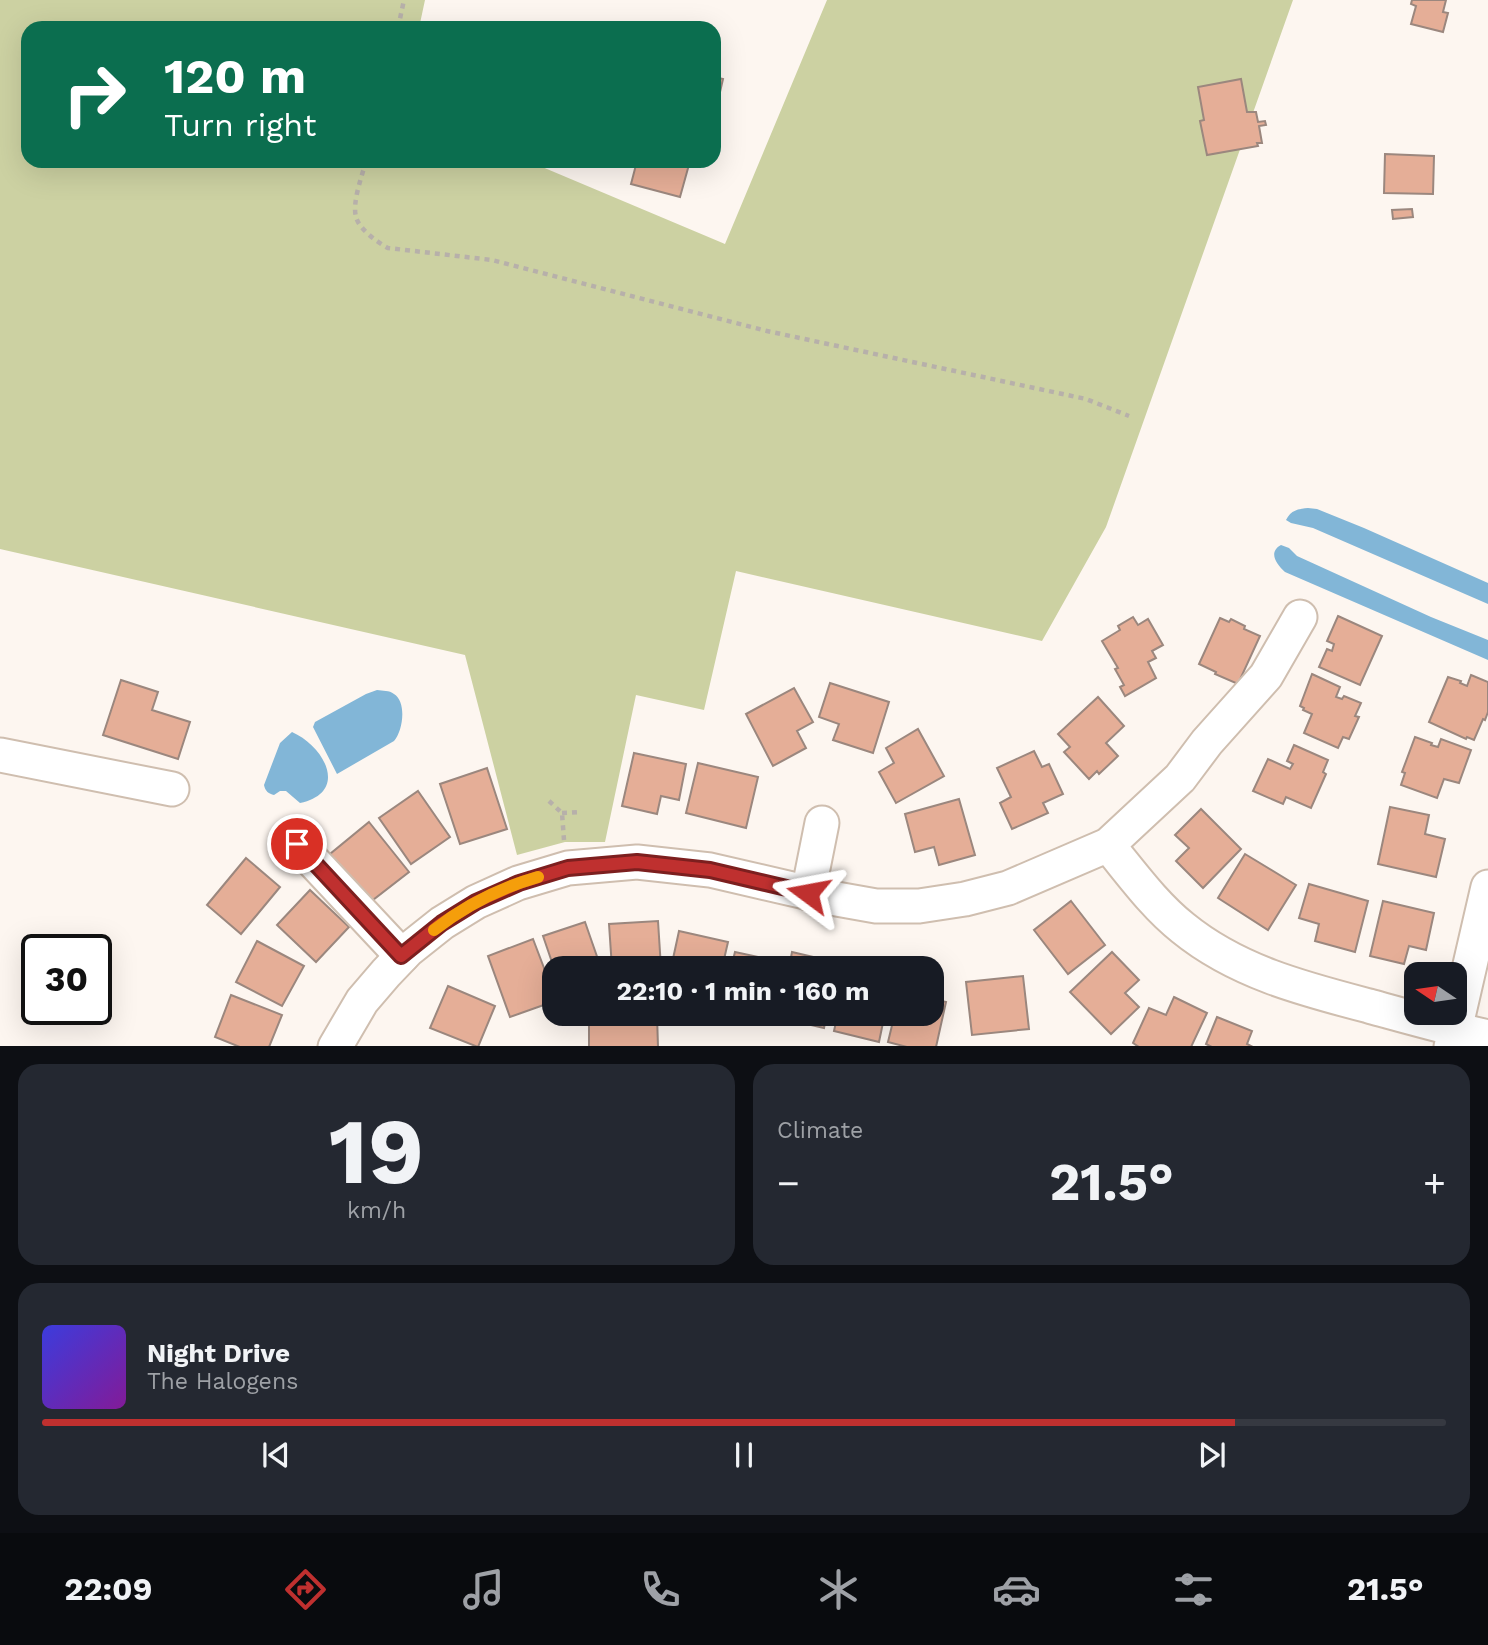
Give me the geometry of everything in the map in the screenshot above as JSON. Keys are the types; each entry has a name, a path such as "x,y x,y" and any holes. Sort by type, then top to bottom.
{"street":[{"path":"335,1046 362,1001 401,956 442,923 476,902 519,883 568,868 637,862 710,870 876,906 919,906 965,899 1008,888 1108,845 1180,778 1207,741 1266,676 1300,617"},
{"path":"0,755 172,789"},
{"path":"808,893 822,823"},
{"path":"297,844 401,956"},
{"path":"1108,845 1168,915 1226,957 1268,976 1452,1038 1488,1037"},
{"path":"1452,1038 1488,887"}],"path":[{"path":"400,21 404,0"},
{"path":"364,168 356,205 356,219 375,241 388,248 492,260 767,331 1086,399 1129,416"},
{"path":"549,801 562,813 568,868"},
{"path":"562,813 580,811"}],"green space":[{"path":"0,0 425,0 420,21 21,21 21,168 545,168 725,244 827,0 1293,0 1106,527 1042,641 736,571 704,710 636,695 605,842 565,842 517,855 465,655 0,549"}],"water":[{"path":"1308,508 1364,528 1488,583 1488,604 1313,528 1286,520 1295,511"},
{"path":"1281,545 1297,556 1488,640 1488,660 1285,572 1276,562 1274,555"},
{"path":"377,690 392,693 401,703 402,717 397,736 394,741 337,774 313,727 315,722"},
{"path":"292,732 314,747 327,769 328,779 324,789 315,797 300,803 286,791 270,794 264,785 280,743"}],"building":[{"path":"1412,0 1446,0 1443,12 1448,13 1443,32 1411,24 1416,6 1411,4"},
{"path":"1241,79 1247,112 1256,112 1258,122 1265,121 1266,125 1259,126 1262,143 1207,155 1200,121 1204,120 1198,87"},
{"path":"1385,154 1434,156 1433,194 1384,193"},
{"path":"635,168 688,168 680,197 631,184"},
{"path":"1412,209 1413,217 1393,219 1392,210"},
{"path":"1338,616 1382,636 1360,685 1319,667 1327,649 1332,651 1334,644 1327,641"},
{"path":"1133,617 1138,625 1148,619 1163,645 1152,651 1156,658 1148,662 1156,678 1125,696 1120,687 1124,685 1115,669 1118,668 1102,641 1120,630 1118,626"},
{"path":"1220,618 1229,622 1231,619 1260,636 1238,684 1199,664"},
{"path":"1312,674 1340,687 1336,697 1342,699 1344,696 1361,703 1355,716 1359,717 1349,739 1343,737 1338,748 1304,733 1312,714 1300,706"},
{"path":"1471,675 1488,682 1488,712 1474,740 1429,722 1448,677 1467,686"},
{"path":"121,680 158,692 152,710 190,722 178,759 103,735"},
{"path":"830,683 889,702 873,753 833,740 839,724 819,717"},
{"path":"794,688 813,722 797,731 806,748 773,766 746,714"},
{"path":"1098,697 1124,726 1106,743 1118,756 1099,774 1097,771 1089,779 1064,752 1070,747 1058,734"},
{"path":"918,729 944,776 896,803 879,772 894,763 886,748"},
{"path":"1415,737 1438,747 1441,739 1471,750 1459,783 1444,779 1437,798 1401,785 1405,773 1402,772"},
{"path":"1294,745 1328,760 1323,772 1326,774 1311,808 1286,797 1283,804 1253,791 1268,759 1290,769 1293,764 1287,761"},
{"path":"1034,751 1042,767 1049,764 1063,794 1043,803 1048,813 1012,829 1000,803 1011,797 997,768"},
{"path":"634,753 686,764 679,800 661,796 657,814 622,806"},
{"path":"698,763 758,777 746,828 686,813"},
{"path":"487,768 507,829 460,844 440,784"},
{"path":"418,791 450,837 411,864 379,818"},
{"path":"959,799 975,855 939,865 934,847 915,852 905,814"},
{"path":"1390,807 1429,815 1425,834 1445,839 1436,877 1378,864"},
{"path":"1201,809 1241,849 1203,888 1176,861 1189,848 1175,835"},
{"path":"369,822 409,872 369,903 330,854"},
{"path":"1245,854 1296,885 1268,930 1218,898"},
{"path":"246,858 280,887 241,934 207,905"},
{"path":"1309,884 1368,901 1355,952 1315,941 1319,924 1299,918"},
{"path":"310,890 349,927 316,962 277,925"},
{"path":"1071,901 1105,945 1068,974 1034,930"},
{"path":"1383,901 1434,913 1426,950 1409,946 1404,964 1370,956"},
{"path":"658,921 660,956 611,956 609,924"},
{"path":"585,922 597,956 550,956 543,936"},
{"path":"679,931 728,942 725,956 674,956"},
{"path":"533,939 542,963 542,1006 510,1017 488,956"},
{"path":"257,941 304,966 282,1006 236,982"},
{"path":"735,952 754,956 734,956"},
{"path":"792,952 809,956 791,956"},
{"path":"1112,952 1139,980 1125,993 1139,1007 1111,1034 1070,992"},
{"path":"1023,976 1029,1029 972,1035 966,982"},
{"path":"448,986 495,1006 478,1046 430,1028"},
{"path":"231,995 282,1015 269,1046 238,1046 215,1037"},
{"path":"1174,997 1207,1013 1191,1046 1138,1046 1133,1043 1149,1008 1166,1015"},
{"path":"1217,1017 1252,1031 1247,1044 1251,1046 1206,1044"},
{"path":"589,1026 657,1026 658,1046 589,1046"},
{"path":"835,1026 882,1026 879,1042 834,1031"},
{"path":"892,1026 941,1026 936,1046 903,1046 888,1042"}],"slow traffic":[{"path":"434,930 476,902 538,877"}],"route":[{"path":"297,844 401,956 442,923 476,902 519,883 568,868 637,862 710,870 808,893"}]}
